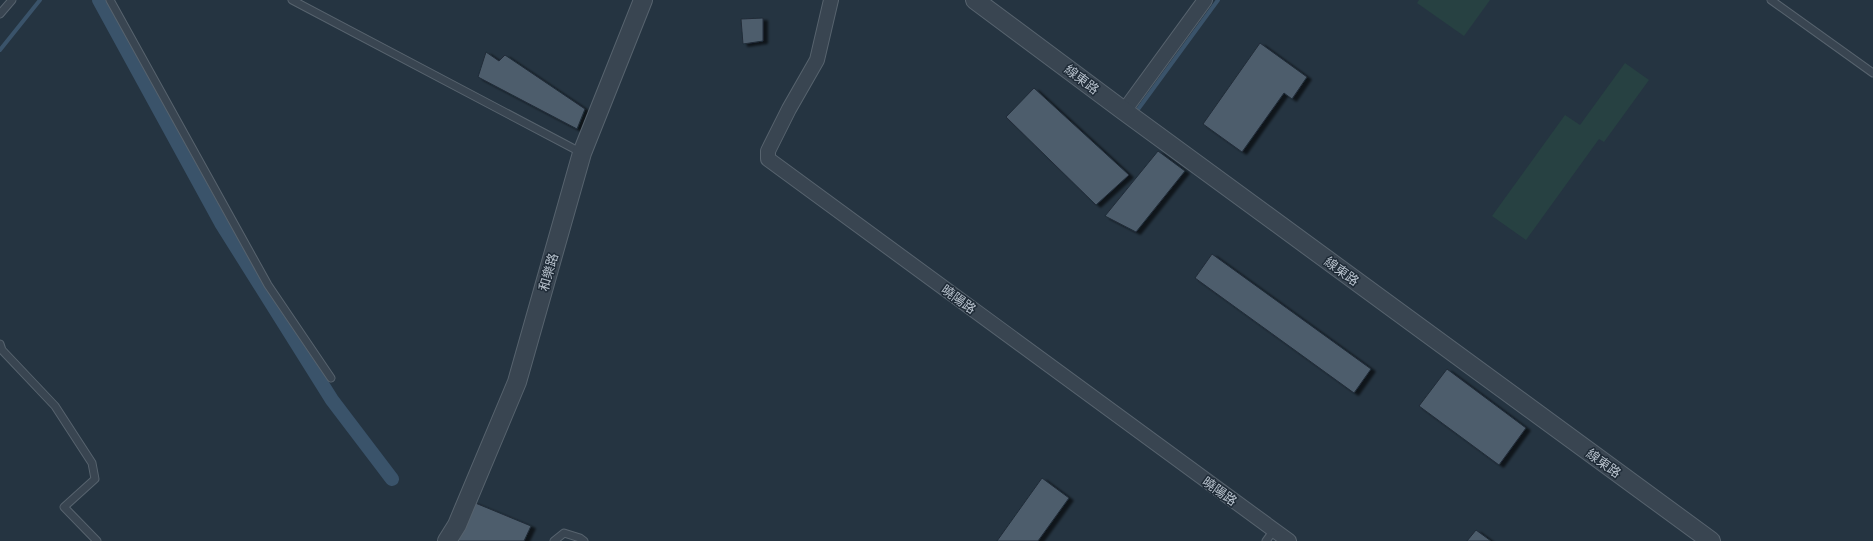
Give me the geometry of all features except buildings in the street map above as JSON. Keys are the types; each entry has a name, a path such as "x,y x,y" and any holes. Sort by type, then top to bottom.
{"street":[{"name":"和樂路","path":"447,541 457,525 517,382 582,153 643,0"},
{"name":"曉陽路","path":"831,0 817,60 789,109 768,151 768,159 1270,536 1289,541"},
{"name":"線東路","path":"975,0 1711,541"},
{"path":"1124,111 1205,0"}],"lane":[{"path":"0,14 12,0"},
{"path":"110,0 268,285 330,378"},
{"path":"292,0 582,153"},
{"path":"1771,0 1873,73"},
{"path":"0,344 2,350 55,406 92,463 95,479 64,506 97,541"},
{"path":"554,541 564,533 584,541"}],"green space":[{"path":"1419,0 1490,0 1464,36 1417,3"},
{"path":"1625,63 1649,80 1604,142 1599,139 1526,240 1492,216 1565,115 1580,125"}],"waterway":[{"path":"0,50 40,0"},
{"path":"99,0 221,223 332,400 392,479"},
{"path":"1139,108 1218,0"}]}
